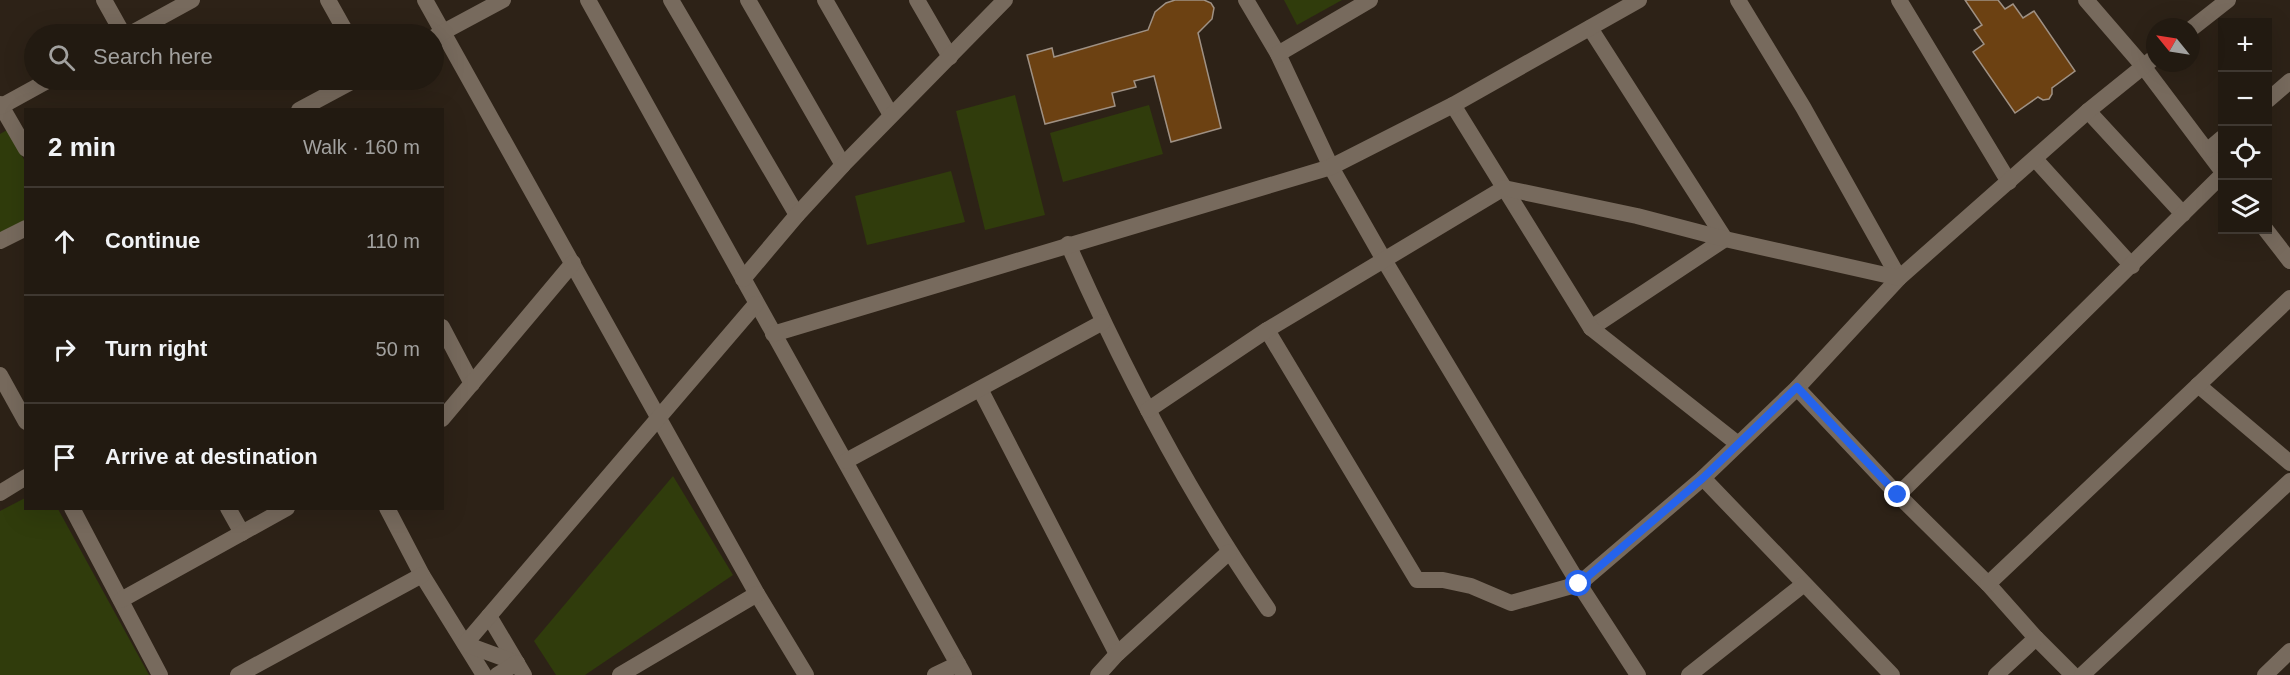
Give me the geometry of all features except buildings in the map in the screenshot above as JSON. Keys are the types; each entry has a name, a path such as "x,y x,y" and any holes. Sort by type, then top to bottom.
{"street":[{"path":"104,0 117,24"},
{"path":"148,24 192,0"},
{"path":"328,0 341,24"},
{"path":"425,0 434,24"},
{"path":"444,32 503,0"},
{"path":"588,0 961,670 935,675"},
{"path":"671,0 797,215"},
{"path":"748,0 843,165"},
{"path":"825,0 891,115"},
{"path":"917,0 950,57"},
{"path":"743,279 843,165 1005,0"},
{"path":"1246,0 1278,54 1331,167 1384,260 1579,584 1638,675"},
{"path":"773,334 1331,167 1453,105 1639,0"},
{"path":"1738,0 1803,107 1899,278"},
{"path":"1899,0 2009,182"},
{"path":"2086,0 2146,59"},
{"path":"2200,22 2228,0"},
{"path":"1278,54 1365,1"},
{"path":"1590,28 1725,239"},
{"path":"444,45 573,263 757,594 806,675"},
{"path":"1267,330 1416,580 1443,580 1471,586 1511,603 1579,584 1703,478 1797,387 1899,278 2088,111 2146,64"},
{"path":"2156,72 2218,165"},
{"path":"2272,97 2290,81"},
{"path":"24,146 0,106 30,90"},
{"path":"307,108 324,104 342,90"},
{"path":"1453,105 1591,328 1738,444"},
{"path":"2088,111 2183,214"},
{"path":"2208,150 2218,142"},
{"path":"2035,159 2132,266"},
{"path":"1898,495 2132,266 2218,178"},
{"path":"1148,410 1267,330 1504,188 1637,216 1725,239 1899,278"},
{"path":"0,241 24,229"},
{"path":"2269,234 2290,261"},
{"path":"1591,328 1725,239"},
{"path":"1068,244 1103,322 1148,410 1229,552 1268,609"},
{"path":"444,417 573,263"},
{"path":"1988,584 2290,298"},
{"path":"465,644 756,304"},
{"path":"846,461 1103,322"},
{"path":"444,331 472,384"},
{"path":"0,375 24,418"},
{"path":"2198,385 2290,463"},
{"path":"1797,387 1898,495 1988,584 2073,675"},
{"path":"980,389 1117,654"},
{"path":"0,493 24,478"},
{"path":"1703,478 1892,675"},
{"path":"2082,675 2290,481"},
{"path":"73,510 160,675"},
{"path":"229,510 242,533"},
{"path":"121,600 282,510"},
{"path":"388,510 422,575 486,675"},
{"path":"1098,675 1117,654 1229,552"},
{"path":"238,675 422,575"},
{"path":"1689,675 1804,584"},
{"path":"620,675 757,594"},
{"path":"486,675 489,616"},
{"path":"489,616 521,669"},
{"path":"1996,675 2036,638"},
{"path":"465,644 488,652 521,669"},
{"path":"2265,675 2290,651"},
{"path":"497,675 521,669"}],"green space":[{"path":"1284,0 1342,0 1297,25"},
{"path":"1015,95 1045,215 985,230 956,111"},
{"path":"1149,105 1163,154 1063,182 1050,133"},
{"path":"7,130 24,160 24,223 0,236 0,134"},
{"path":"951,171 965,222 867,245 855,196"},
{"path":"673,476 733,575 585,675 556,675 534,641"},
{"path":"24,499 24,510 59,510 149,675 0,675 0,511"}],"route":[{"path":"1579,584 1703,478 1797,387 1898,495"}]}
